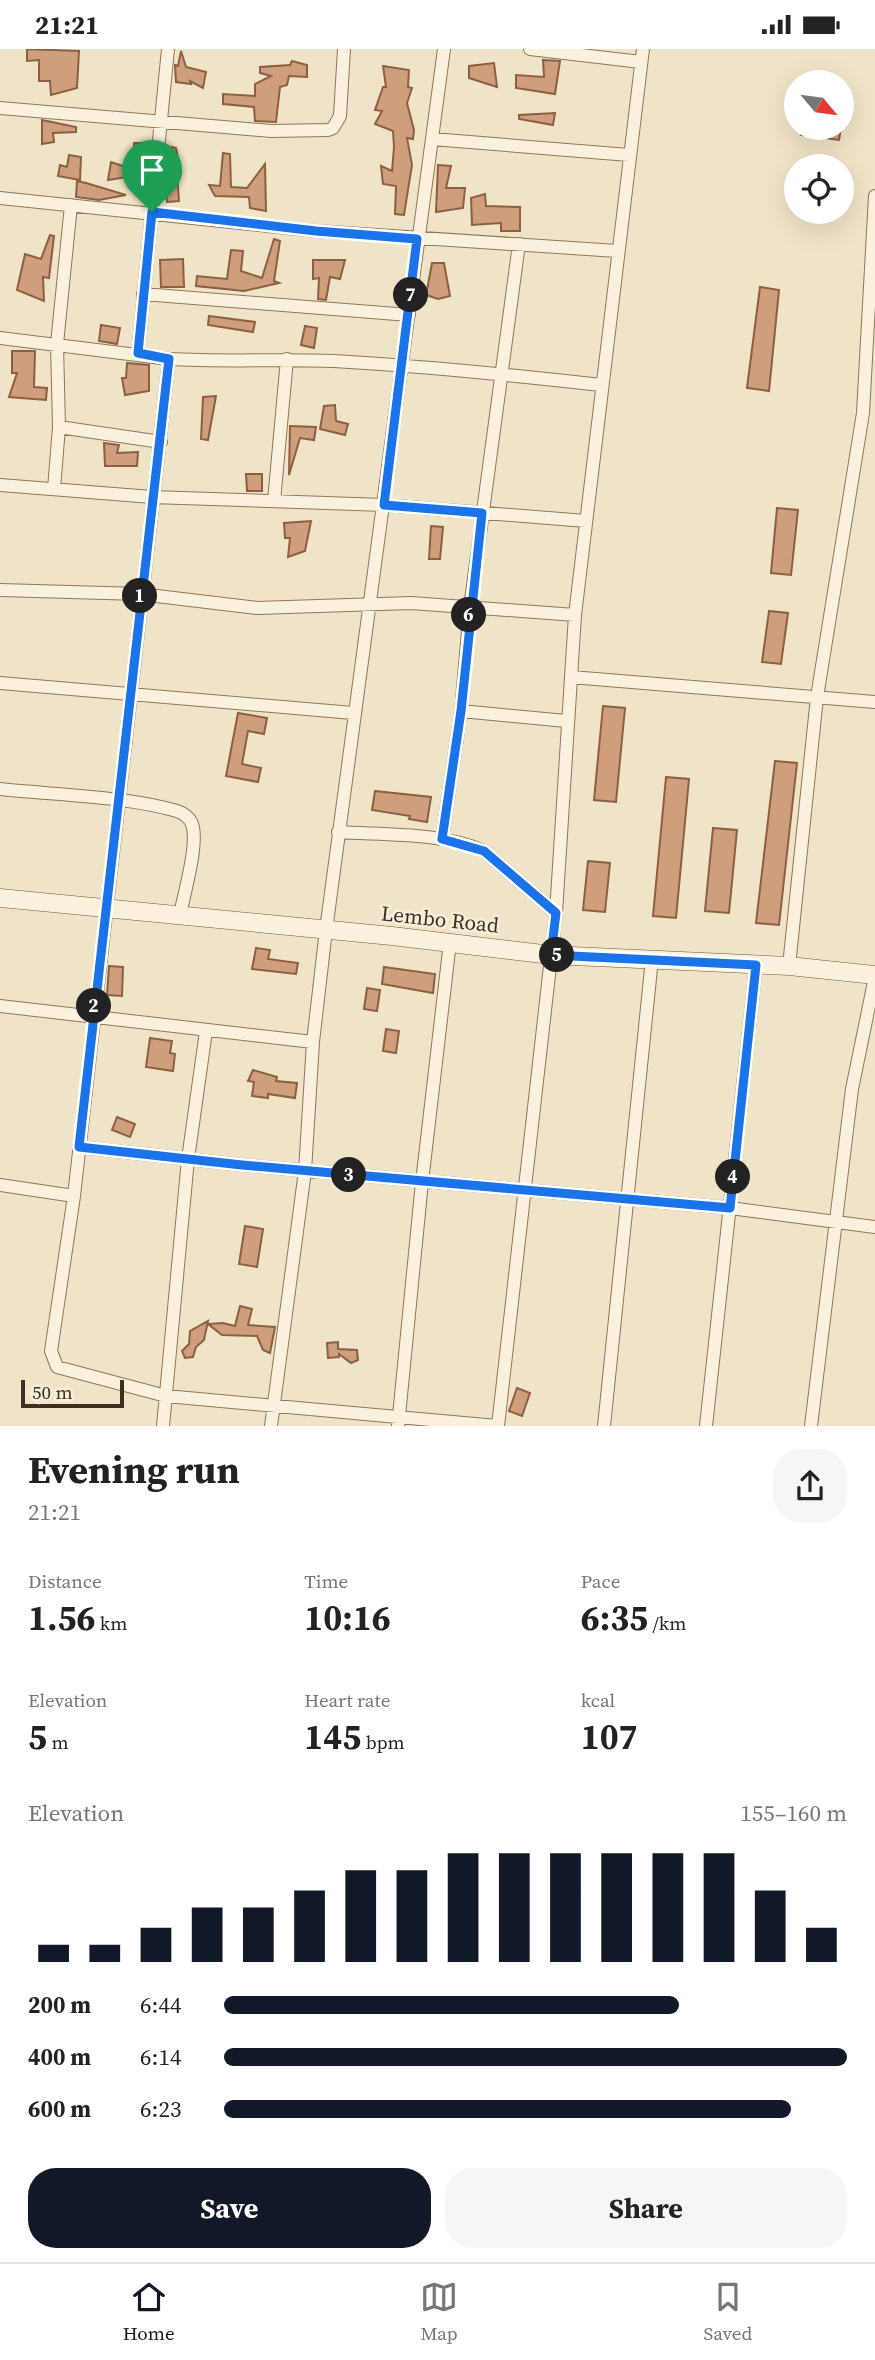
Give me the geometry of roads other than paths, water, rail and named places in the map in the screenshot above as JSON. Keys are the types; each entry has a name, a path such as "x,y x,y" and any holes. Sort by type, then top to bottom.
{"street":[{"path":"138,353 168,49"},
{"path":"0,108 271,131 334,128 340,116 344,49"},
{"path":"271,1426 304,1171 313,1042 338,832 444,49"},
{"path":"169,359 116,801 74,1195 51,1351 57,1367 166,1396 399,1421 498,1426 527,1190 556,913 566,721 575,615 642,55 530,49"},
{"path":"432,139 629,155"},
{"path":"789,966 817,697 869,414 875,196"},
{"path":"0,198 316,231 617,251"},
{"path":"54,489 59,427 57,344 71,205"},
{"path":"442,839 461,711 470,608 519,244"},
{"path":"143,294 409,315"},
{"path":"0,338 138,353 169,359 226,363 287,359 501,374 601,385"},
{"path":"274,501 287,359"},
{"path":"59,427 161,442"},
{"path":"0,485 152,497 384,505 586,521"},
{"path":"0,590 140,594 243,607 411,603 575,615"},
{"path":"570,677 875,702"},
{"path":"0,683 353,713"},
{"path":"461,711 566,721"},
{"path":"0,789 116,801 179,811 193,825 180,915"},
{"path":"338,832 442,839 484,851 556,913"},
{"name":"Lembo Road","path":"0,898 450,942 551,955 789,966 875,976"},
{"path":"399,1421 422,1182 450,942"},
{"path":"604,1426 652,959"},
{"path":"706,1426 756,965"},
{"path":"811,1426 852,1089 875,976"},
{"path":"0,1006 93,1019 313,1042"},
{"path":"163,1426 188,1159 206,1031"},
{"path":"79,1147 304,1171 730,1208 875,1227"},
{"path":"0,1185 74,1195"}]}
